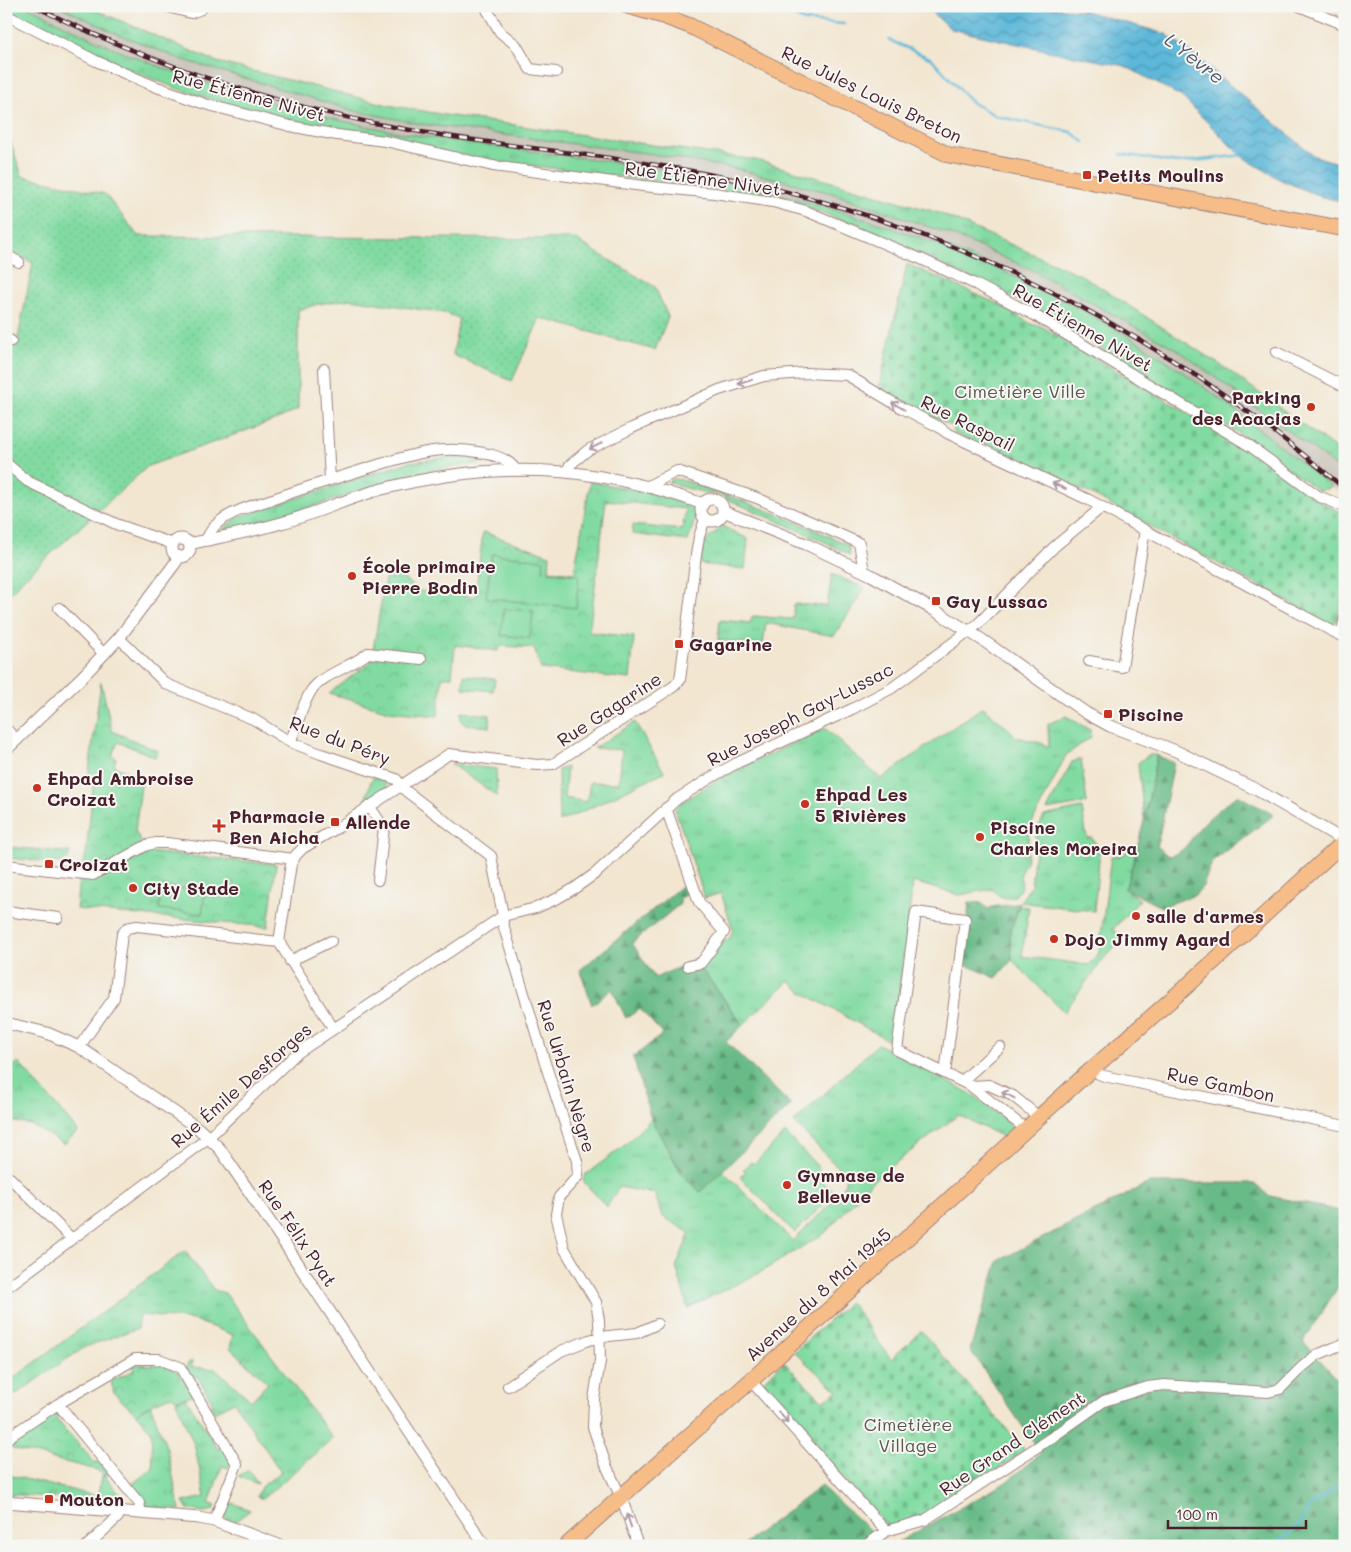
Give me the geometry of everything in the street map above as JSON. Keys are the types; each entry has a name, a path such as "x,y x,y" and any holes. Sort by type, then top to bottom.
{"main road":[{"name":"Rue Jules Louis Breton","path":"628,6 690,26 949,155 1345,229"},
{"name":"Avenue du 8 Mai 1945","path":"566,1546 1345,841"}],"street":[{"path":"164,6 191,14 201,9 202,6"},
{"path":"485,6 500,32 516,45 530,69 556,72"},
{"path":"1299,6 1345,25"},
{"name":"Rue Étienne Nivet","path":"6,15 96,61 154,86 206,104 290,126 329,134 386,141 493,166 643,186 714,193 773,202 806,211 977,284 1036,316 1250,446 1318,496 1345,507"},
{"path":"6,255 19,262"},
{"path":"1276,352 1345,387"},
{"path":"324,369 330,480"},
{"name":"Rue Raspail","path":"567,471 570,465 588,450 632,428 720,390 764,376 805,373 846,375 939,427 946,433 1102,507 1343,636"},
{"path":"206,540 210,532 220,521 243,509 419,453 467,450 505,459 512,463 515,469"},
{"path":"6,463 27,481 45,490 116,524 173,544"},
{"path":"189,544 246,533 284,523 381,490 454,474 515,469 567,471 648,486 703,504"},
{"path":"648,486 678,471 758,498 859,543 864,572"},
{"path":"714,499 720,502 723,511 717,520 711,522 701,514 703,504 708,500 714,499"},
{"name":"Rue Joseph Gay-Lussac","path":"503,916 536,908 575,888 596,873 677,799 738,763 892,688 979,623 1054,546 1102,507"},
{"path":"723,511 808,545 864,572 969,631 1086,713 1110,726 1176,751 1257,790 1345,841"},
{"name":"Rue Gagarine","path":"294,859 303,848 370,807 449,754 537,764 553,764 673,687 680,680 696,555 705,519"},
{"path":"1089,661 1122,667 1145,530"},
{"path":"6,750 82,677 119,638 177,559 186,555 189,550 189,544 185,540 179,539 173,544 172,550 177,559"},
{"path":"59,608 103,653"},
{"path":"1343,636 1345,619"},
{"name":"Rue du Péry","path":"119,638 166,684 253,719 290,742 396,779 401,786 490,856 503,916"},
{"path":"290,742 311,690 331,674 362,658 368,652 421,659"},
{"path":"6,729 17,740"},
{"path":"370,807 384,828 378,880"},
{"path":"666,808 699,902 724,932 701,963 688,966"},
{"path":"6,865 93,875 147,845 156,843 197,846 294,859 291,864 279,942 333,1028"},
{"path":"6,911 58,918"},
{"path":"945,1073 966,919 916,912 897,1050 945,1073 966,1083 1027,1130"},
{"name":"Rue Émile Desforges","path":"6,1288 208,1138 296,1054 503,916"},
{"name":"Rue Urbain Nègre","path":"503,916 503,924 577,1161 578,1176 559,1197 556,1214 564,1248 596,1302 599,1320 600,1361 594,1399 593,1427 638,1546"},
{"path":"79,1047 114,998 122,934 127,928 137,926 279,942"},
{"path":"290,961 331,941"},
{"name":"Rue Félix Pyat","path":"6,1023 47,1032 79,1047 200,1129 220,1149 485,1546"},
{"path":"966,1083 1000,1047"},
{"name":"Rue Gambon","path":"1094,1068 1099,1074 1104,1076 1345,1126"},
{"path":"966,1083 988,1085 1013,1096 1040,1118"},
{"path":"6,1176 72,1239"},
{"path":"508,1386 561,1351 600,1337 637,1333 657,1324"},
{"name":"Rue Grand Clément","path":"886,1531 926,1520 1062,1431 1104,1401 1148,1387 1164,1385 1268,1392 1280,1389 1317,1355 1345,1343"},
{"path":"6,1439 58,1404 135,1359 159,1360 180,1367 237,1464 214,1521"},
{"path":"750,1380 886,1531 865,1546"},
{"path":"58,1404 139,1502 141,1513"},
{"path":"6,1502 200,1518 214,1521 281,1546"},
{"path":"87,1546 118,1517 120,1511"}],"shaded area":[{"path":"17,6 72,6 215,66 393,112 638,144 847,191 1027,262 1164,337 1345,473 1345,482 1337,491 1214,401 924,243 761,192 354,129 161,73"}],"green space":[{"path":"6,6 32,8 102,43 165,69 268,102 310,113 402,133 633,165 735,184 847,213 902,231 956,251 1009,274 1111,326 1197,382 1332,487 1319,491 1248,439 1043,313 901,245 824,213 755,194 473,158 268,116 178,89 126,68 6,9"},
{"path":"59,6 86,6 217,62 388,105 756,160 939,213 1083,276 1228,370 1345,456 1345,473 1178,350 1030,269 950,234 835,194 737,169 652,154 421,124 355,111 180,59 113,32"},
{"path":"6,128 22,176 105,194 138,236 574,239 655,287 668,317 655,350 540,318 512,381 453,355 459,318 444,313 351,299 318,304 298,310 298,409 278,419 148,466 24,578 6,598 6,357 18,338 33,263 6,250"},
{"name":"Cimetière Ville","path":"907,264 998,304 1033,325 1039,325 1249,449 1314,498 1345,515 1345,584 1337,621 1329,624 1087,492 1051,479 953,433 954,427 878,390"},
{"path":"454,457 492,461 422,472 279,517 222,530 238,517 409,462"},
{"path":"673,479 682,480 766,510 807,527 848,545 850,555 721,495 668,482"},
{"path":"590,482 650,492 695,507 696,516 688,541 632,534 633,525 682,530 686,509 606,500 589,632 634,637 630,679 541,669 534,648 501,646 498,651 455,645 452,677 442,677 438,716 389,711 329,693 371,662 387,568 393,570 419,591 475,597 483,532 550,555 549,570 574,573"},
{"path":"722,526 748,539 745,569 700,564 703,544"},
{"path":"492,554 544,560 543,571 579,575 576,608 486,598"},
{"path":"832,574 865,588 834,636 766,623 763,645 718,640 720,620 750,623 753,616 793,619 794,604 827,606"},
{"path":"504,609 533,611 530,638 501,635"},
{"path":"464,675 495,679 493,691 463,688"},
{"path":"101,682 112,731 158,751 155,757 118,742 112,756 116,758 114,766 142,778 135,831 146,852 276,864 268,927 76,909 79,877 86,854 94,779 88,778"},
{"path":"983,707 1016,737 1041,743 1049,747 1048,724 1066,716 1090,730 1091,737 1066,755 1033,821 1029,831 1026,864 1022,868 1020,879 1022,882 1017,893 1010,898 1006,898 992,889 959,895 913,882 893,1043 802,992 789,981 743,1025 695,960 730,938 733,930 721,893 705,898 675,809 682,802 721,778 825,728 881,779"},
{"path":"461,712 490,715 490,727 464,724 461,721"},
{"path":"635,722 664,772 559,822 558,770 567,767 564,798 587,802 590,782 619,783 622,750 594,748"},
{"path":"1148,755 1156,755 1151,792 1144,818 1138,763"},
{"path":"1156,755 1174,763 1157,846 1168,856 1180,852 1204,823 1237,795 1274,815 1212,862 1203,886 1195,895 1161,907 1125,889 1144,823"},
{"path":"1081,759 1087,803 1047,810 1072,762"},
{"path":"451,764 496,769 497,796"},
{"path":"374,777 386,782 386,789 364,804 371,781"},
{"path":"1082,808 1087,838 1092,838 1100,850 1094,911 1020,902 1031,886 1037,831 1044,816"},
{"path":"1136,846 1138,849 1125,889 1140,900 1113,929 1123,938 1105,957 1064,1012 1012,960 1010,933 1019,906 1029,907 1022,956 1089,965 1099,953 1111,856 1122,855"},
{"path":"6,847 70,852 68,859 62,863 6,858"},
{"path":"685,883 690,892 680,898 680,904 632,943 655,978 695,960 743,1025 726,1042 791,1105 700,1192 682,1174 651,1119 633,1057 663,1034 640,1009 626,1018 612,989 592,1005 580,970"},
{"path":"162,886 205,891 202,914 159,909"},
{"path":"969,902 982,903 988,909 1020,902 1010,933 1012,960 996,978 964,964"},
{"path":"878,1044 973,1095 1016,1128 1005,1138 958,1115 872,1181 825,1233 761,1272 688,1308 676,1267 690,1233 662,1216 655,1194 619,1187 607,1207 583,1181 585,1175 625,1145 651,1119 682,1174 700,1191 722,1170 793,1241 843,1191 846,1176 794,1122"},
{"path":"18,1062 78,1131 64,1144 31,1125 6,1120 6,1073"},
{"name":"Gymnase de Bellevue","path":"785,1133 820,1169 815,1175 835,1193 795,1233 740,1177 746,1172 743,1169 751,1162 754,1164"},
{"path":"1149,1183 1254,1183 1270,1196 1345,1212 1345,1276 1303,1342 1345,1387 1345,1546 891,1546 1005,1483 1041,1453 970,1350 998,1261"},
{"path":"185,1251 214,1290 225,1293 333,1439 262,1499 257,1496 261,1487 281,1472 234,1402 214,1412 210,1406 213,1403 197,1376 192,1379 187,1369 187,1364 192,1361 192,1367 216,1369 251,1401 268,1383 230,1348 233,1335 194,1320 139,1315 138,1328 85,1347 6,1401 6,1384"},
{"name":"Cimetière Village","path":"850,1302 891,1359 921,1331 1026,1451 924,1517 892,1527 886,1525 759,1385 784,1362 823,1401 838,1391 794,1352"},
{"path":"132,1364 163,1365 179,1372 193,1395 176,1400 172,1396 153,1403 136,1414 114,1393 111,1381 135,1370"},
{"path":"186,1398 218,1449 224,1446 232,1461 228,1468 222,1466 209,1503 216,1506 214,1510 203,1512 187,1509 183,1502 205,1497 195,1447 176,1401"},
{"path":"150,1404 167,1449 180,1510 146,1507 145,1501 132,1484 153,1468 151,1431 136,1414"},
{"path":"56,1412 61,1414 56,1419 95,1463 101,1460 112,1472 106,1476 97,1470 6,1447 6,1443 50,1413"},
{"path":"9,1453 8,1475 97,1496 103,1474 126,1502 6,1494 6,1458"},
{"path":"249,1470 258,1484 238,1476"},
{"path":"821,1486 887,1546 745,1546 744,1544"},
{"path":"227,1501 250,1510 233,1523 224,1518"}],"water":[{"name":"L'Yèvre","path":"924,6 1037,6 1085,11 1166,34 1313,155 1345,166 1345,202 1322,197 1281,180 1241,156 1182,97 1125,66 951,29"}],"waterway":[{"path":"773,6 805,21 844,24"},
{"path":"889,40 932,59 971,102 996,116 1071,132 1084,142"},
{"path":"1121,154 1177,163 1243,155"},
{"path":"1270,1546 1295,1530 1311,1505 1345,1481"}],"railway":[{"path":"34,6 125,47 171,65 265,96 313,109 450,137 611,158 692,171 816,200 898,226 977,257 1055,293 1129,334 1202,380 1272,430 1339,484"}],"place":[{"name":"Petits Moulins","path":"1087,175"},
{"name":"Parking des Acacias","path":"1311,407"},
{"name":"École primaire Pierre Bodin","path":"352,576"},
{"name":"Gay Lussac","path":"936,601"},
{"name":"Gagarine","path":"679,644"},
{"name":"Piscine","path":"1108,714"},
{"name":"Ehpad Ambroise Croizat","path":"37,788"},
{"name":"Ehpad Les 5 Rivières","path":"805,804"},
{"name":"Allende","path":"335,822"},
{"name":"Pharmacie Ben Aicha","path":"219,826"},
{"name":"Piscine Charles Moreira","path":"980,837"},
{"name":"Croizat","path":"49,864"},
{"name":"City Stade","path":"133,888"},
{"name":"salle d'armes","path":"1136,916"},
{"name":"Dojo Jimmy Agard","path":"1054,939"},
{"name":"Gymnase de Bellevue","path":"787,1185"},
{"name":"Mouton","path":"49,1499"}]}
